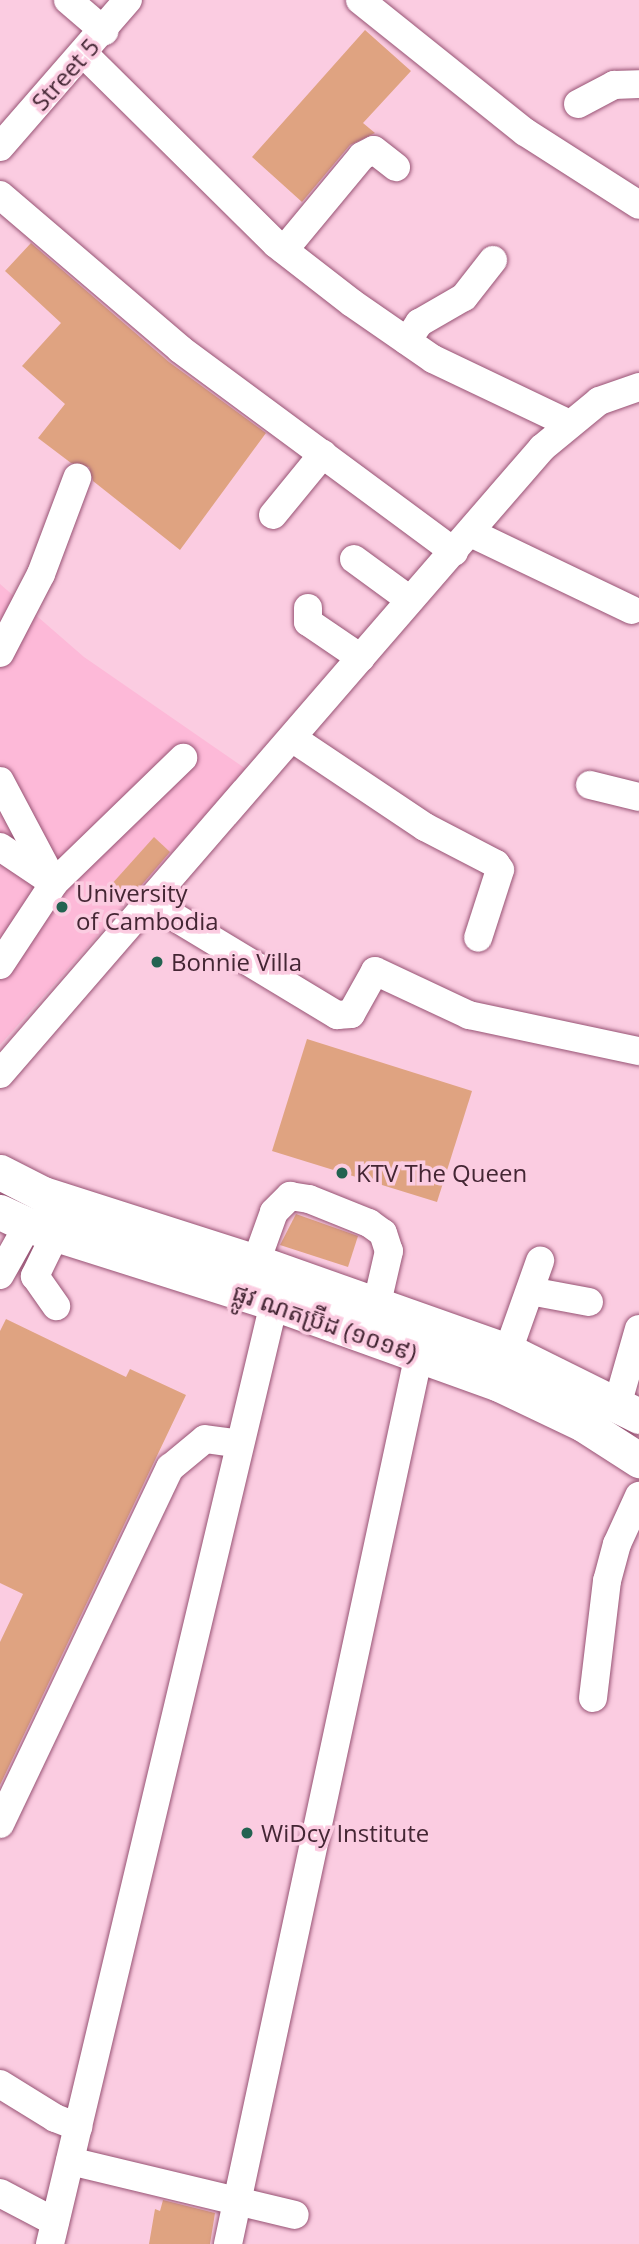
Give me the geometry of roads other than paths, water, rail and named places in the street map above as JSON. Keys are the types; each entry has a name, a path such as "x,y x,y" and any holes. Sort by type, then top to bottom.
{"main road":[{"name":"ផ្លូវ ណតប្រ៊ីដ (១០១៩)","path":"0,1172 43,1194 256,1262 508,1351 629,1409"},
{"name":"ផ្លូវ ណតប្រ៊ីដ (១០១៩)","path":"28,1224 274,1303 419,1354 523,1395 583,1424 638,1458"}],"street":[{"path":"68,0 104,30"},
{"name":"Street 5","path":"0,147 84,54 128,0"},
{"path":"360,0 524,132 639,205"},
{"path":"84,54 284,250 433,359 567,424"},
{"path":"578,104 614,85 639,84"},
{"path":"284,250 362,156 374,150 396,167"},
{"path":"0,195 180,349 323,454 462,543 632,610"},
{"path":"407,341 419,323 464,297 493,260"},
{"path":"0,1074 410,600 567,424 610,394 639,387"},
{"path":"273,515 323,454"},
{"path":"0,653 41,574 77,478"},
{"path":"354,559 410,600"},
{"path":"308,608 308,622 361,659"},
{"path":"292,738 425,827 496,864 500,870 478,938"},
{"path":"0,965 54,883 183,758"},
{"path":"0,781 54,883"},
{"path":"590,785 639,797"},
{"path":"0,847 54,883"},
{"path":"148,901 337,1015 351,1014 375,971 469,1015 639,1051"},
{"path":"256,1262 274,1212 290,1196 309,1199 369,1223 383,1234 389,1251 377,1303"},
{"path":"0,1275 28,1224"},
{"path":"28,1224 35,1276 55,1306"},
{"path":"508,1351 540,1261"},
{"path":"530,1291 589,1302"},
{"path":"0,2193 53,2233 274,1303"},
{"path":"629,1409 639,1329"},
{"path":"228,2244 419,1354"},
{"path":"0,1824 170,1468 205,1439 239,1444"},
{"path":"593,1698 607,1581 617,1544 639,1496"},
{"path":"0,2084 55,2118 78,2127"},
{"path":"70,2161 237,2203 295,2214"}],"place":[{"name":"University of Cambodia","path":"62,907"},
{"name":"Bonnie Villa","path":"157,962"},
{"name":"KTV The Queen","path":"342,1173"},
{"name":"WiDcy Institute","path":"247,1833"}]}
